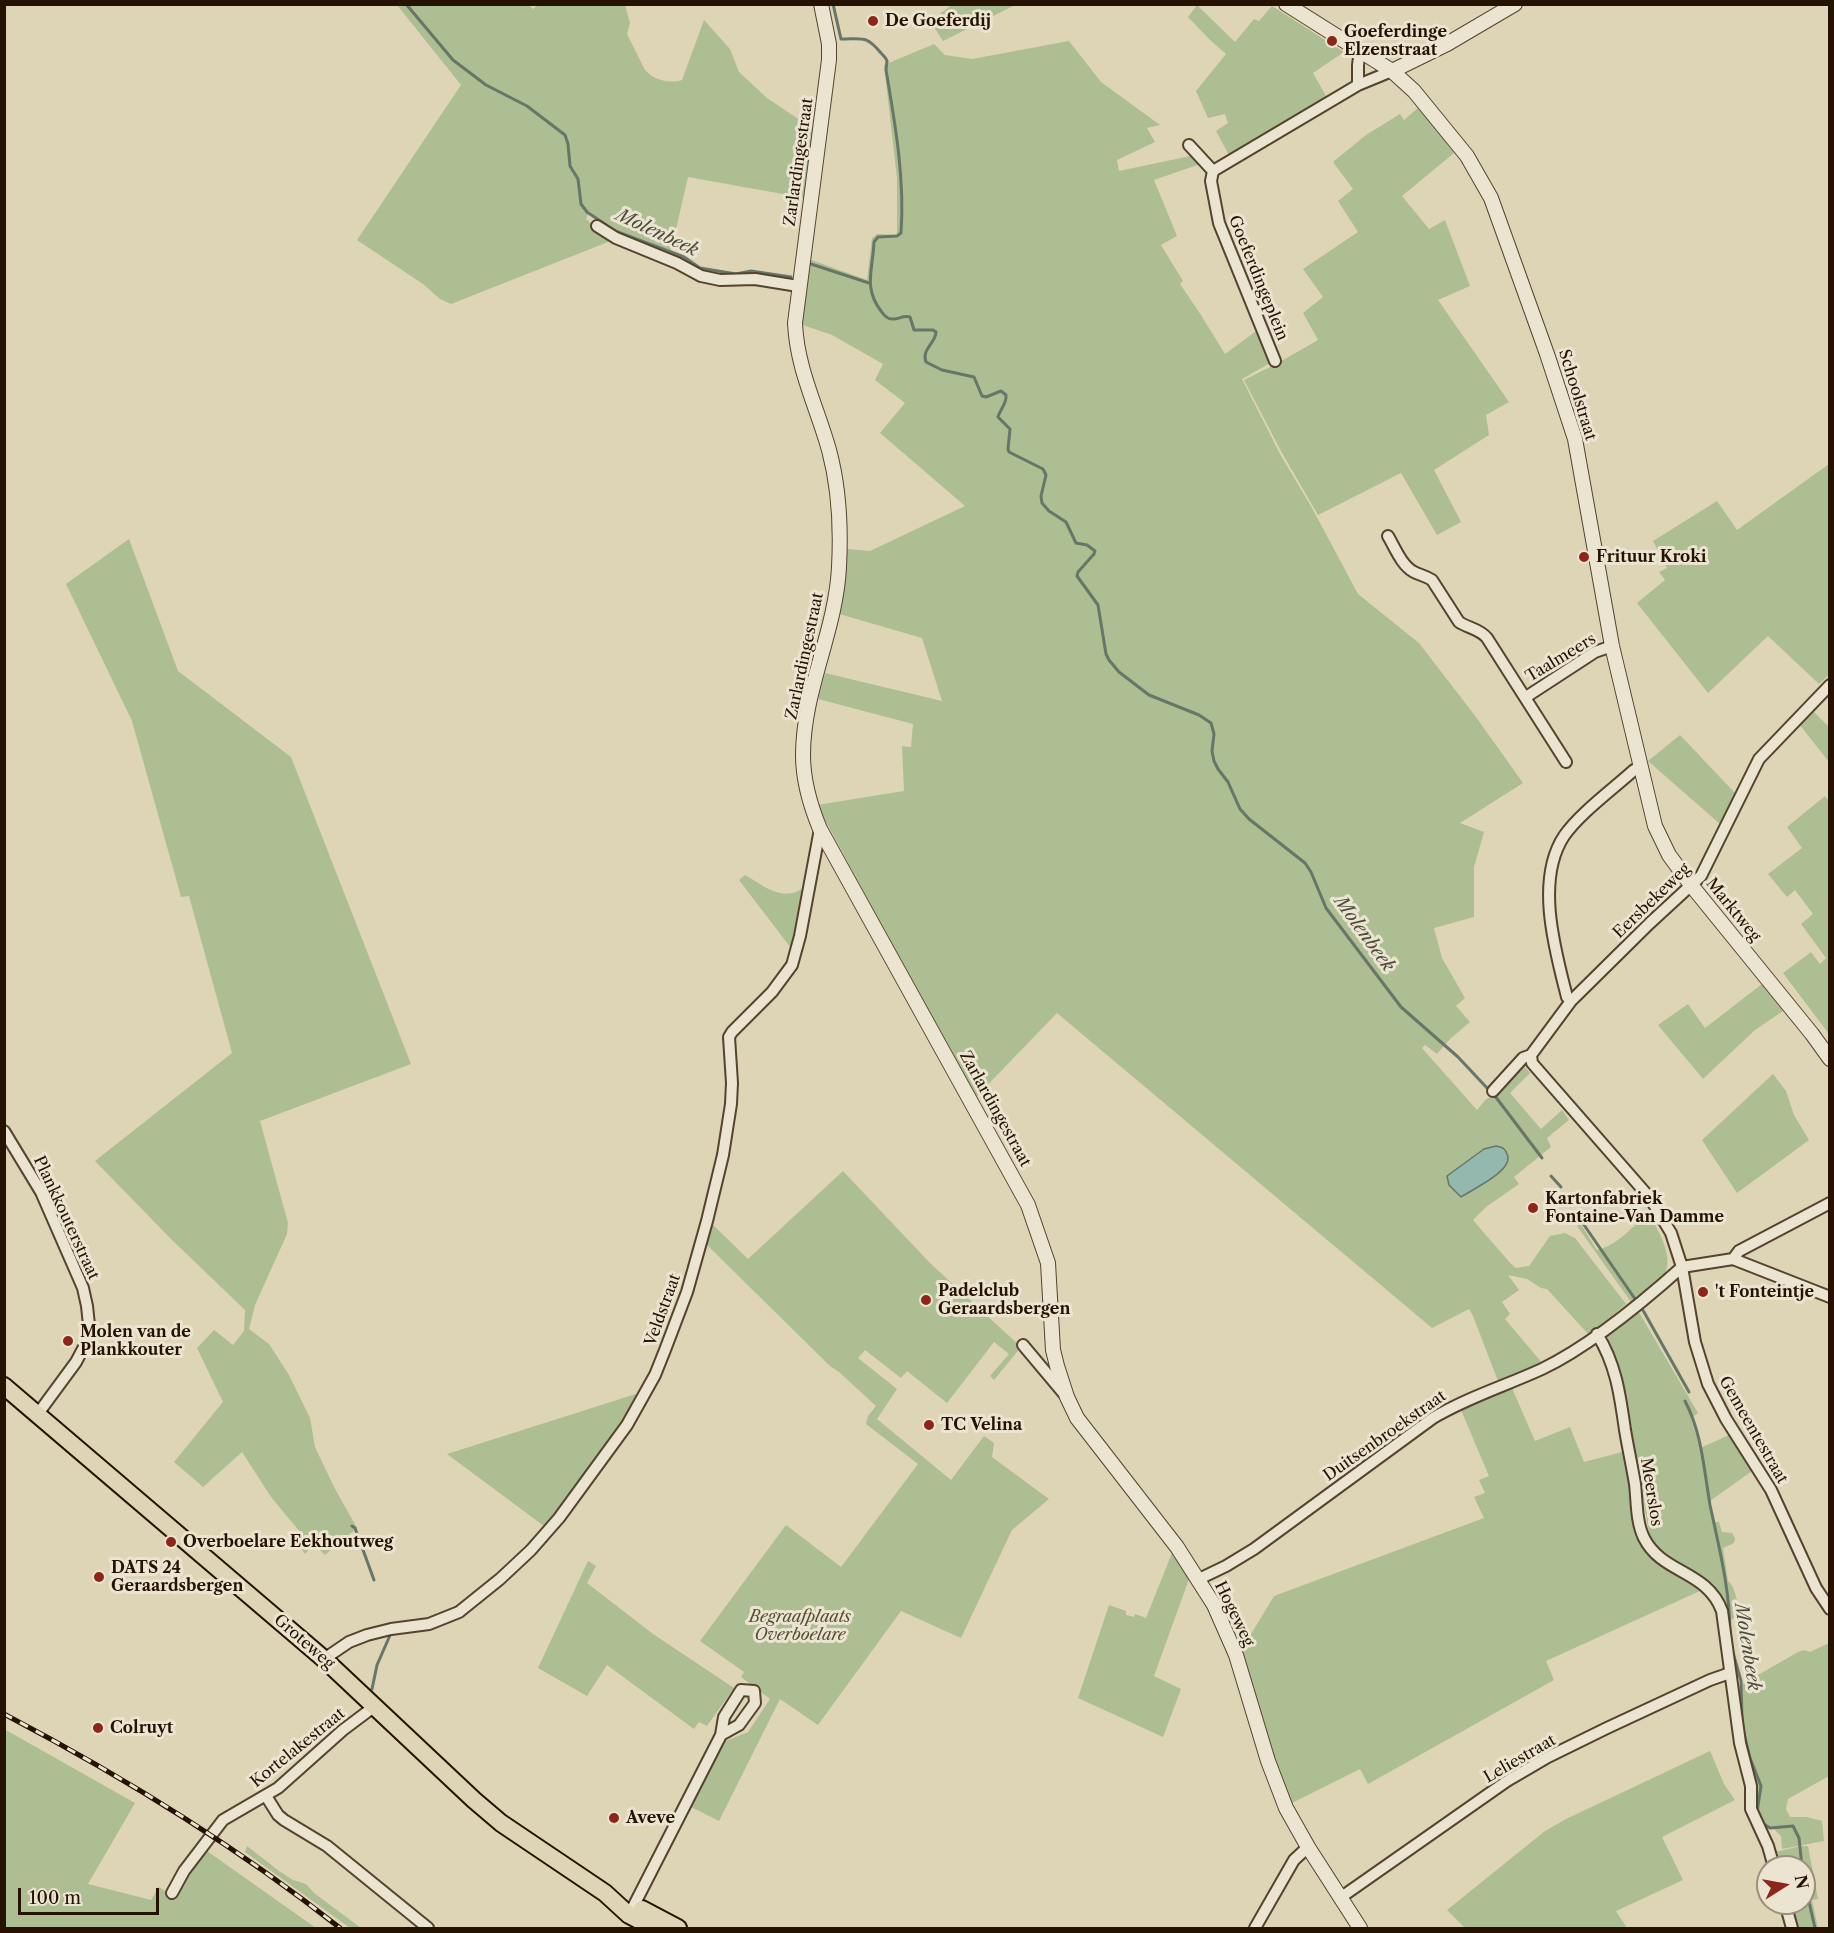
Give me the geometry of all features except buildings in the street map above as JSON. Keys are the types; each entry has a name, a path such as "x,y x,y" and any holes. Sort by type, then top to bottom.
{"main road":[{"name":"Groteweg","path":"4,1386 324,1659 474,1800 492,1815 632,1910 654,1929"},
{"name":"Groteweg","path":"632,1910 678,1929"}],"street":[{"name":"Schoolstraat","path":"1286,4 1392,71 1414,91 1467,156 1479,175 1501,223 1575,438 1612,646 1641,767"},
{"path":"1189,145 1213,171 1358,85 1447,44 1515,4"},
{"name":"Zarlardingestraat","path":"820,7 829,44 829,60 795,323 796,345 801,368 829,452 838,515 839,568 834,605 812,694 803,754 806,786 819,830 1028,1205 1047,1263 1053,1350 1067,1398"},
{"path":"1358,85 1360,50"},
{"name":"Goeferdingeplein","path":"1213,171 1211,181 1219,223 1275,361"},
{"path":"597,226 616,238 677,263 701,276 720,280 755,279 798,286"},
{"name":"Taalmeers","path":"1388,536 1404,564 1414,572 1432,580 1460,621 1482,632 1487,638 1566,762"},
{"name":"Taalmeers","path":"1526,697 1595,652 1612,646"},
{"name":"Eersbekeweg","path":"1493,1091 1523,1058 1531,1055 1571,1001 1701,876 1759,759 1830,685"},
{"path":"1571,1001 1567,997 1550,919 1550,882 1557,853 1564,836 1576,823 1634,770 1641,767"},
{"name":"Marktweg","path":"1641,767 1655,826 1669,855 1830,1059"},
{"name":"Veldstraat","path":"324,1659 349,1642 367,1635 440,1621 467,1606 531,1550 559,1518 614,1443 642,1400 655,1376 687,1292 723,1155 731,1104 729,1037 772,992 792,965 800,936 819,830"},
{"name":"Gemeentestraat","path":"1531,1055 1532,1063 1650,1198 1671,1233 1682,1267 1695,1342 1708,1384 1726,1419 1771,1490 1816,1588 1830,1609"},
{"name":"Plankkouterstraat","path":"4,1131 41,1192 83,1288 87,1306 89,1325 85,1344 76,1362 37,1415"},
{"path":"1733,1259 1739,1251 1830,1203"},
{"path":"1682,1267 1733,1259 1830,1297"},
{"name":"Duitsenbroekstraat","path":"1199,1580 1254,1548 1411,1432 1441,1413 1475,1396 1541,1369 1577,1349 1682,1267"},
{"name":"Meerslos","path":"1597,1334 1610,1356 1616,1374 1638,1518 1644,1537 1649,1546 1667,1563 1702,1583 1717,1600 1722,1611 1740,1743 1752,1794 1751,1809 1771,1855"},
{"name":"Hogeweg","path":"1023,1345 1067,1398 1077,1418 1177,1547 1214,1605 1236,1655 1274,1778 1286,1808 1360,1929"},
{"name":"Leliestraat","path":"1340,1898 1507,1781 1548,1757 1710,1680 1730,1673"},
{"name":"Kortelakestraat","path":"171,1893 184,1871 223,1820 278,1788 343,1730 375,1706"},
{"path":"632,1910 721,1735"},
{"path":"266,1796 284,1820 327,1846 428,1929"},
{"path":"1255,1929 1294,1860 1308,1847"}],"green space":[{"path":"528,4 533,9 538,5 625,5 630,23 627,34 645,70 657,79 667,81 682,80 704,20 730,49 739,72 767,98 813,129 805,198 688,177 670,255 612,233 594,219 590,211 586,219 605,235 608,242 451,304 440,299 423,284 357,240 461,85 397,5"},
{"path":"953,4 1015,5 943,41 930,21"},
{"path":"1197,5 1235,42 1254,19 1259,21 1272,6 1344,52 1313,73 1326,96 1230,157 1216,131 1228,123 1225,114 1208,118 1196,91 1226,54 1188,17"},
{"path":"1069,41 1101,82 1160,125 1147,128 1155,142 1117,160 1119,171 1195,155 1203,163 1154,180 1177,236 1161,245 1183,281 1180,284 1225,354 1259,329 1272,362 1242,379 1280,454 1358,594 1419,643 1523,783 1460,823 1484,832 1474,867 1474,917 1434,928 1442,958 1465,998 1456,1006 1470,1022 1437,1054 1425,1045 1422,1048 1477,1110 1521,1063 1530,1073 1510,1093 1541,1129 1562,1110 1569,1120 1547,1138 1551,1147 1514,1177 1519,1184 1486,1207 1473,1220 1516,1268 1529,1266 1550,1236 1565,1233 1575,1238 1626,1304 1589,1335 1547,1289 1527,1279 1508,1275 1519,1290 1502,1302 1510,1314 1505,1319 1543,1364 1498,1381 1469,1309 1432,1328 1057,1013 975,1098 817,805 904,791 902,746 911,747 913,724 818,699 825,673 942,701 922,638 839,614 845,581 847,549 870,551 965,506 880,433 905,403 875,380 883,364 832,335 800,324 809,259 867,280 872,238 877,234 897,235 897,178 884,65 934,44 945,55 972,59","holes":["1484,1149 1481,1183 1461,1196 1460,1166"]},
{"path":"1419,107 1454,153 1402,196 1429,229 1445,220 1470,286 1438,300 1509,402 1486,415 1489,435 1434,470 1461,522 1437,535 1401,473 1318,515 1244,380 1318,340 1303,313 1323,297 1303,269 1358,232 1338,201 1353,189 1333,162 1366,135 1400,114 1404,120"},
{"path":"1829,464 1829,675 1819,684 1768,636 1708,693 1637,603 1665,580 1659,572 1667,568 1653,541 1717,501 1737,530"},
{"path":"129,539 178,671 291,757 411,1064 260,1121 288,1223 287,1234 255,1305 249,1329 269,1344 289,1375 310,1418 315,1447 357,1528 325,1555 314,1544 305,1554 295,1539 301,1533 271,1497 242,1452 203,1487 174,1462 223,1402 197,1348 214,1330 233,1345 244,1331 245,1310 95,1161 232,1053 189,896 181,897 132,721 66,584"},
{"path":"1813,711 1829,727 1829,762 1799,724"},
{"path":"1680,735 1735,793 1720,824 1648,761"},
{"path":"1825,796 1830,802 1829,1034 1783,973 1811,952 1820,964 1826,958 1801,924 1813,914 1795,890 1787,897 1768,874 1802,848 1787,827"},
{"path":"745,875 768,889 784,894 799,891 807,885 794,952 739,880"},
{"path":"1762,984 1783,1011 1755,1030 1703,1079 1658,1025 1688,1004 1705,1028"},
{"path":"1773,1074 1786,1091 1794,1115 1809,1140 1737,1193 1702,1140"},
{"name":"Begraafplaats Overboelare","path":"843,1171 930,1263 1021,1347 994,1380 990,1376 1009,1354 994,1342 947,1403 907,1371 901,1378 865,1350 858,1358 897,1389 877,1419 951,1480 984,1436 994,1443 992,1457 1049,1499 1012,1530 961,1638 901,1611 818,1725 780,1699 719,1821 691,1807 723,1742 748,1732 770,1699 741,1677 744,1672 700,1641 786,1525 841,1567 918,1464 866,1424 868,1416 876,1406 830,1366 705,1243 711,1223 748,1259"},
{"path":"1648,1213 1665,1246 1668,1263 1661,1279 1631,1302 1577,1226 1580,1223 1597,1250 1618,1240"},
{"path":"1637,1309 1698,1413 1691,1418 1700,1448 1729,1435 1752,1471 1710,1501 1714,1522 1719,1522 1722,1532 1732,1533 1735,1538 1734,1543 1723,1548 1728,1581 1739,1606 1745,1613 1728,1621 1723,1600 1715,1589 1697,1572 1677,1565 1660,1555 1649,1532 1620,1375 1607,1339 1609,1334"},
{"path":"649,1374 624,1428 548,1529 447,1454 639,1393"},
{"path":"1512,1388 1535,1441 1570,1427 1584,1462 1626,1451 1651,1556 1667,1569 1702,1590 1546,1661 1554,1680 1368,1784 1360,1769 1292,1803 1272,1752 1242,1649 1274,1596 1484,1518 1474,1497 1485,1493 1479,1480 1489,1476 1461,1410"},
{"path":"1172,1553 1189,1579 1154,1676 1181,1689 1163,1737 1078,1698 1109,1605 1126,1611 1126,1615 1134,1617 1135,1614 1146,1618"},
{"path":"588,1561 596,1566 587,1583 653,1634 734,1688 707,1726 699,1722 694,1729 607,1665 587,1696 538,1668"},
{"path":"1829,1643 1829,1776 1788,1799 1786,1809 1790,1817 1807,1817 1822,1821 1824,1841 1782,1849 1781,1836 1774,1829 1765,1828 1756,1818 1755,1781 1744,1738 1739,1686 1798,1652 1804,1650 1810,1652"},
{"path":"4,1729 135,1803 88,1884 151,1900 159,1887 176,1898 182,1885 207,1851 316,1928 5,1928"},
{"path":"1710,1751 1724,1784 1735,1800 1662,1837 1683,1880 1616,1911 1627,1928 1465,1928 1447,1910 1545,1831"},
{"path":"247,1846 279,1871 293,1880 306,1884 314,1893 361,1928 350,1928 245,1852"},
{"path":"1808,1846 1810,1855 1772,1855 1771,1853"},
{"path":"1791,1915 1815,1915 1818,1928 1795,1928"}],"water":[{"path":"1496,1146 1503,1148 1506,1152 1508,1160 1505,1166 1492,1178 1461,1197 1449,1185 1447,1176 1484,1149"}],"waterway":[{"name":"Molenbeek","path":"406,4 453,60 486,85 527,106 565,135 570,166 578,179 581,204 587,212 615,231 684,257 700,268 736,274 751,271 791,277"},
{"name":"Molenbeek","path":"833,4 841,39 868,41 887,61 886,70 896,131 902,213 901,233 897,236 878,237 874,242 870,278 875,303 888,318 910,317 914,330 936,332 934,340 925,353 926,362 942,370 974,377 982,396 986,397 1001,391 1006,395 998,417 1010,429 1009,452 1043,469 1046,475 1041,496 1042,503 1049,511 1066,522 1076,543 1087,545 1095,551 1077,576 1098,605 1109,660 1119,672 1149,695 1199,715 1211,723 1214,734 1212,751 1214,761 1228,782 1240,809 1249,819 1305,863 1326,908 1401,1007 1458,1057 1488,1089"},
{"name":"Molenbeek","path":"811,264 869,283"},
{"name":"Molenbeek","path":"1495,1096 1542,1158"},
{"name":"Molenbeek","path":"1551,1176 1561,1187"},
{"name":"Molenbeek","path":"1582,1222 1644,1312 1689,1392"},
{"name":"Molenbeek","path":"1685,1401 1691,1413 1702,1452 1726,1585 1730,1634"},
{"path":"352,1526 355,1528 374,1580"},
{"path":"372,1689 377,1665 391,1633"},
{"name":"Molenbeek","path":"1732,1649 1741,1681 1742,1719"},
{"name":"Molenbeek","path":"1743,1729 1750,1758 1761,1786 1757,1812"},
{"name":"Molenbeek","path":"1762,1823 1770,1828 1793,1826 1799,1838 1801,1855"},
{"name":"Molenbeek","path":"1812,1915 1815,1928"}],"railway":[{"path":"4,1714 135,1787 260,1869 340,1928"}],"place":[{"name":"De Goeferdij","path":"873,21"},
{"name":"Goeferdinge Elzenstraat","path":"1332,41"},
{"name":"Frituur Kroki","path":"1584,557"},
{"name":"Kartonfabriek Fontaine-Van Damme","path":"1533,1208"},
{"name":"'t Fonteintje","path":"1703,1292"},
{"name":"Padelclub Geraardsbergen","path":"926,1300"},
{"name":"Molen van de Plankkouter","path":"68,1341"},
{"name":"TC Velina","path":"929,1425"},
{"name":"Overboelare Eekhoutweg","path":"171,1542"},
{"name":"DATS 24 Geraardsbergen","path":"99,1577"},
{"name":"Colruyt","path":"98,1728"},
{"name":"Aveve","path":"614,1818"}]}
